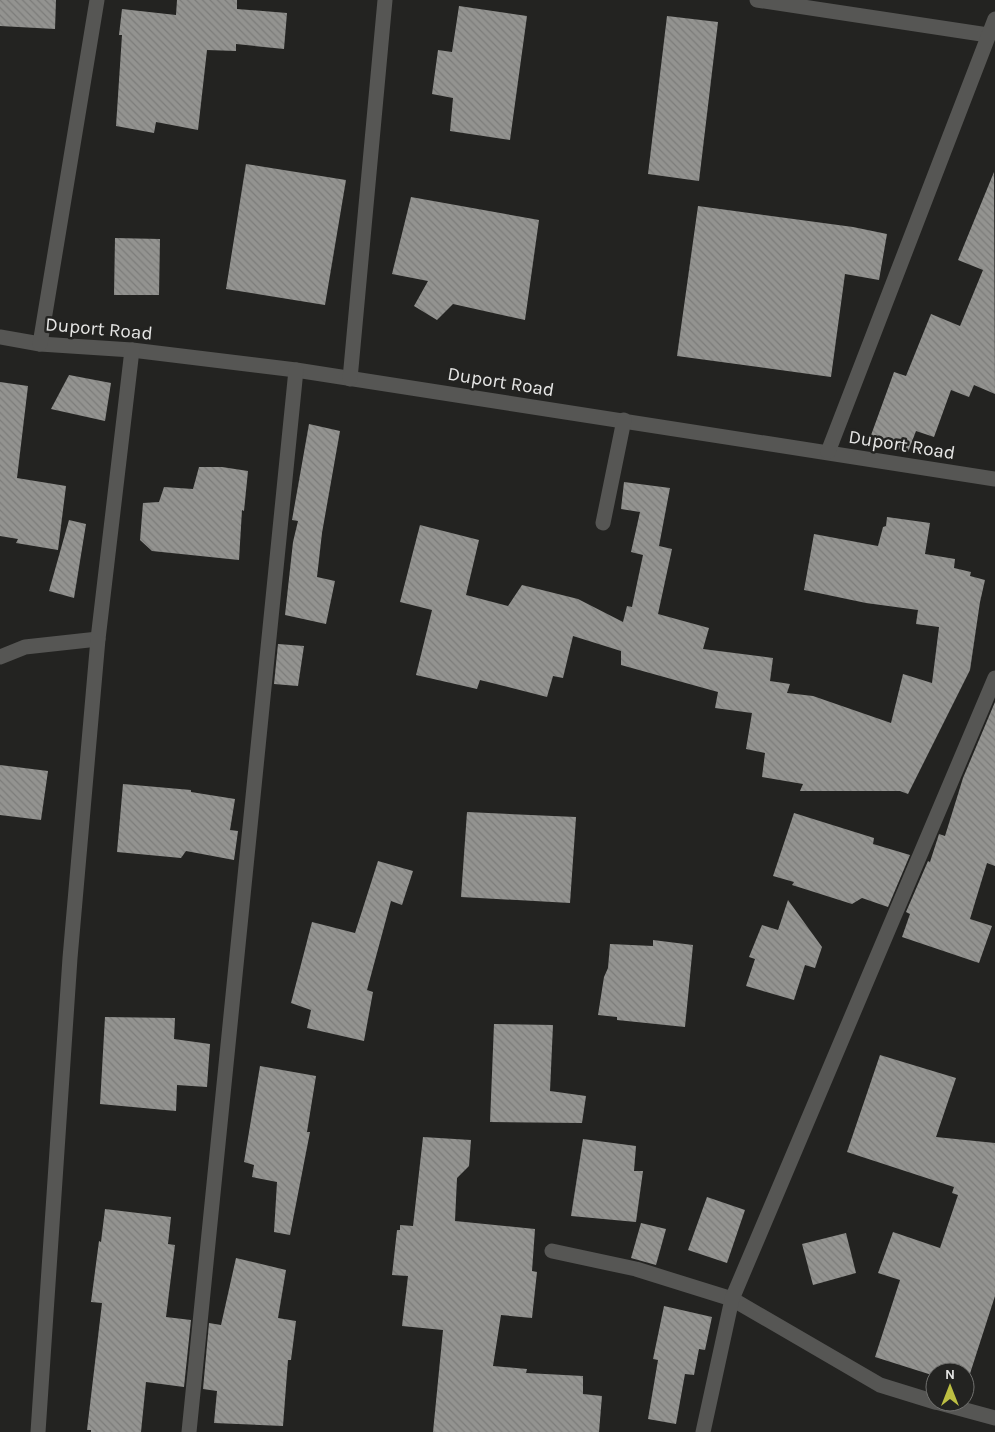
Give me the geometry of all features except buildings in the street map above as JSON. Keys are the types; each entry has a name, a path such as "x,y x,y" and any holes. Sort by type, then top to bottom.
{"street":[{"path":"40,344 97,0"},
{"path":"350,378 385,0"},
{"path":"757,0 988,35"},
{"path":"828,452 995,19"},
{"name":"Duport Road","path":"0,337 40,344 132,350 296,370 995,479"},
{"path":"38,1432 70,958 98,639 132,350"},
{"path":"189,1432 296,370"},
{"path":"603,523 624,420"},
{"path":"0,657 25,648 98,639"},
{"path":"703,1432 732,1300 995,678"},
{"path":"552,1251 636,1269 732,1300 880,1385 925,1399"},
{"path":"973,1412 995,1418"}]}
